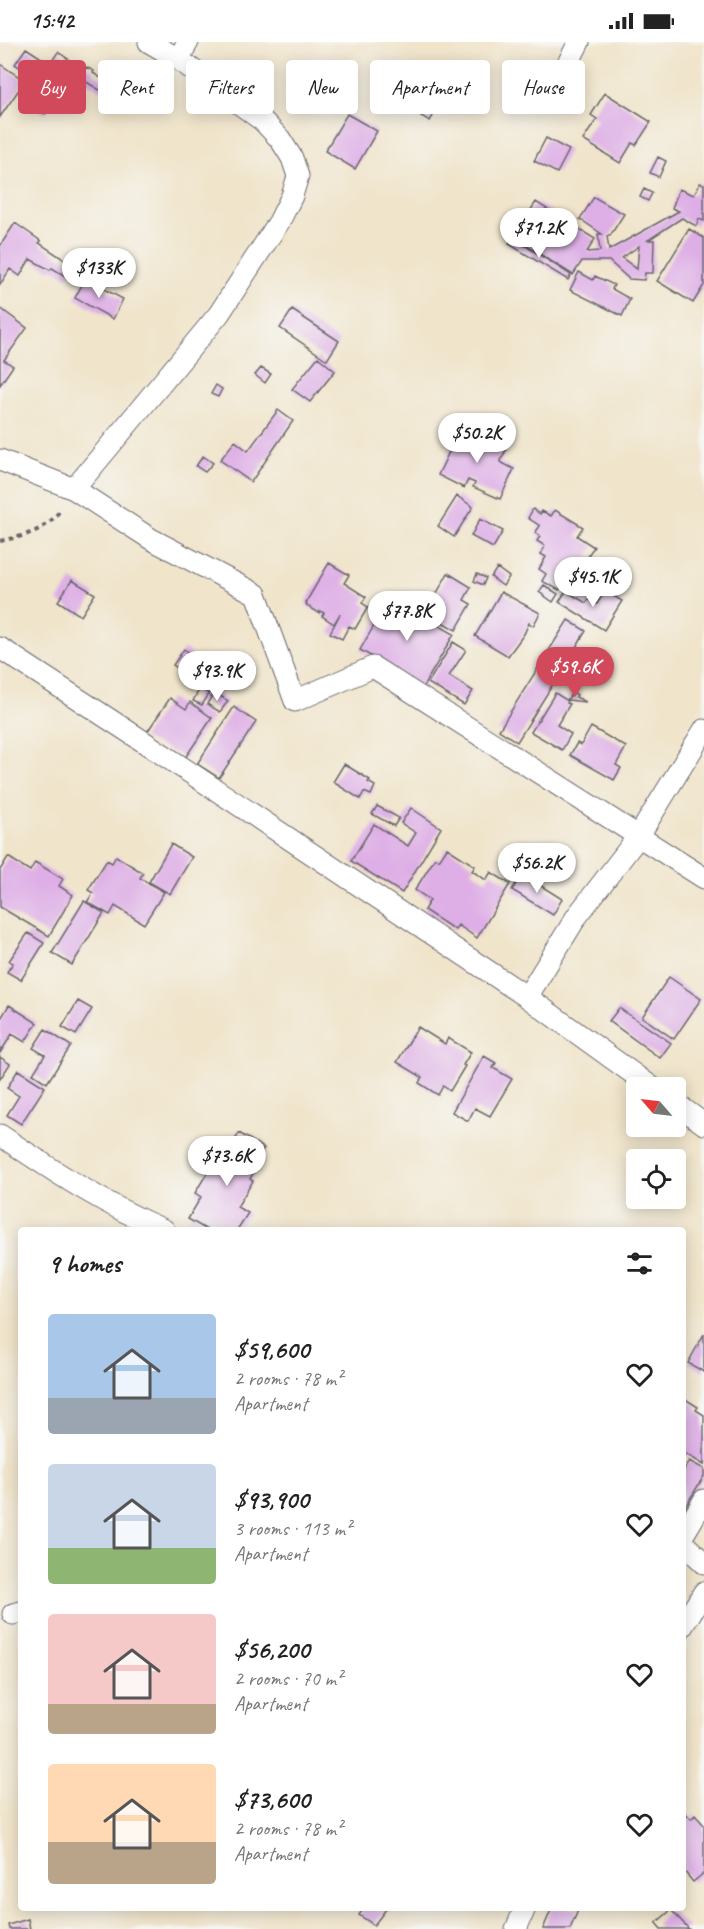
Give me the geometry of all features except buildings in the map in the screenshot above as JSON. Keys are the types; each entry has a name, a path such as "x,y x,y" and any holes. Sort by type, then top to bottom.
{"street":[{"path":"74,489 219,314 279,222 298,176 292,158 280,139 263,121 183,50 149,42"},
{"path":"570,60 579,42"},
{"path":"0,460 74,489 151,539 256,594 295,701 374,667 704,878"},
{"path":"0,648 527,997 638,1077"},
{"path":"527,997 577,916 638,837 704,730"},
{"path":"686,1111 704,1124"},
{"path":"0,1134 95,1197 158,1227"},
{"path":"686,1530 704,1500"},
{"path":"686,1546 704,1563"},
{"path":"686,1621 704,1592"},
{"path":"516,1929 524,1911"}],"path":[{"path":"0,541 33,533 45,527 54,519 74,489"}]}
